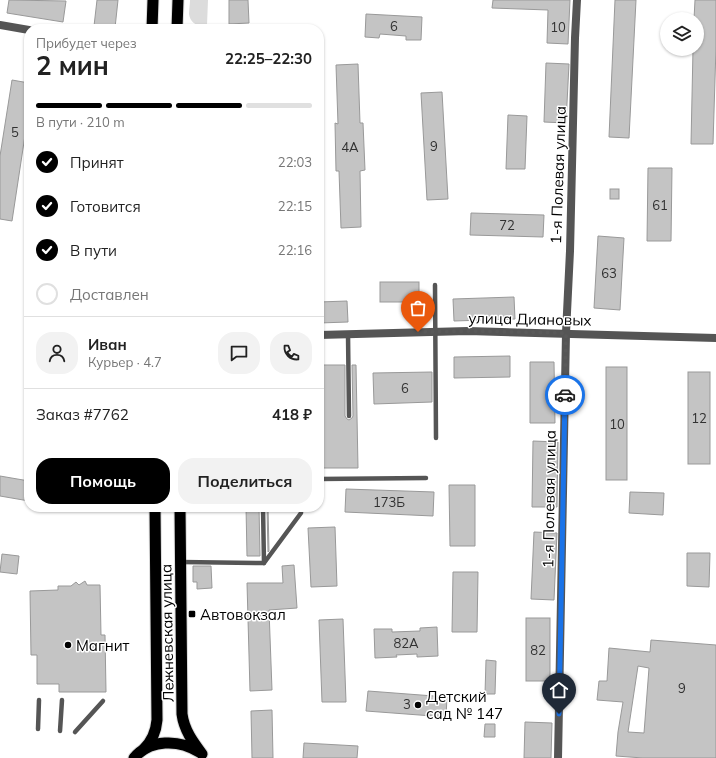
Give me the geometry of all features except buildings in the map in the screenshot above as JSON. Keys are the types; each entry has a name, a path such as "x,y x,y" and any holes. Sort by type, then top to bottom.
{"highway":[{"path":"152,24 153,0"},
{"path":"177,24 178,0"},
{"name":"Лежневская улица","path":"144,749 154,735 157,720 155,512"},
{"name":"Лежневская улица","path":"180,512 183,719 190,737 204,756"},
{"path":"134,758 144,749 162,743 186,745 204,756"}],"street":[{"name":"1-я Полевая улица","path":"558,758 566,333 570,251 577,0"},
{"path":"0,25 24,29"},
{"name":"улица Диановых","path":"324,335 468,331 716,338"}],"lane":[{"path":"435,284 436,438"},
{"path":"348,334 349,416"},
{"path":"324,479 426,478"},
{"path":"263,512 264,563"},
{"path":"264,563 301,512"},
{"path":"181,562 264,563"},
{"path":"38,729 39,700"},
{"path":"60,731 62,700"},
{"path":"74,732 103,700"}],"shaded area":[{"path":"190,0 208,0 207,24 195,24 191,20 189,14"}],"way so far":[{"path":"418,332 468,331 566,333 565,395"}],"place":[{"name":"Автовокзал","path":"192,614"},
{"name":"Магнит","path":"68,645"},
{"name":"Детский сад № 147","path":"418,705"}],"route":[{"path":"559,714 565,395"}]}
